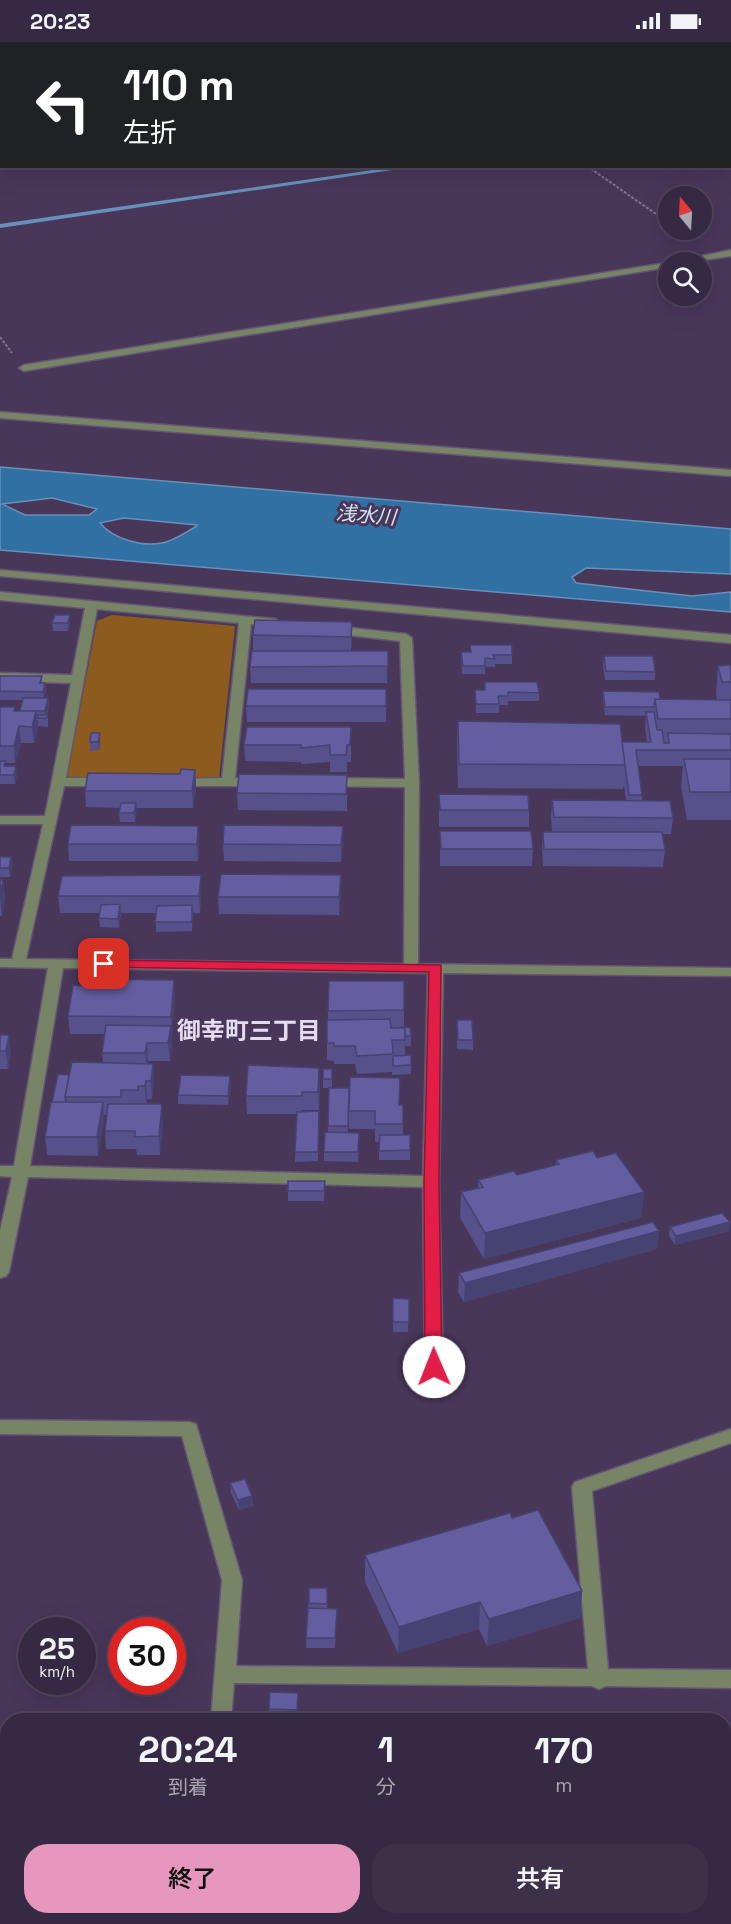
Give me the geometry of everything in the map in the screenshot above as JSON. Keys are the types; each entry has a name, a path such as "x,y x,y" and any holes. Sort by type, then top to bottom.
{"street":[{"path":"712,257 731,254"},
{"path":"24,368 658,266"},
{"path":"0,415 731,472"},
{"path":"0,573 731,639"},
{"path":"0,596 291,625"},
{"path":"18,963 51,820 92,605"},
{"path":"228,782 244,620"},
{"path":"325,629 406,639 412,783 411,968"},
{"path":"0,677 77,679"},
{"path":"57,782 114,782"},
{"path":"160,782 274,782"},
{"path":"309,782 412,783"},
{"path":"0,819 51,820"},
{"path":"0,963 731,972"},
{"path":"0,1272 21,1171 56,963"},
{"path":"434,1367 431,1182 436,968"},
{"path":"0,1171 431,1182"},
{"path":"0,1427 189,1429 232,1580 221,1713"},
{"path":"599,1680 582,1487 731,1436"},
{"path":"224,1674 599,1680 731,1679"}],"path":[{"path":"590,168 658,215"}],"shaded area":[{"path":"112,615 235,626 219,778 67,777 97,621"}],"water":[{"name":"浅水川","path":"0,467 731,529 731,574 586,568 572,577 576,583 692,596 731,592 731,612 0,550","holes":["52,498 97,509 89,515 25,515 2,504","124,518 197,525 197,526 167,542 146,544 120,537 100,523"]}],"building":[{"path":"55,615 70,615 68,623 52,623"},
{"path":"255,620 352,622 351,637 253,635"},
{"path":"470,645 512,645 512,655 493,655 495,659 485,658 485,666 463,666 461,652 471,652"},
{"path":"252,651 388,651 388,666 250,667"},
{"path":"604,656 653,656 655,672 606,671"},
{"path":"731,665 731,682 722,682 718,666"},
{"path":"0,676 42,676 40,683 45,683 43,692 0,691"},
{"path":"485,682 537,682 539,693 508,692 508,696 498,696 499,704 476,704 475,690 485,690"},
{"path":"248,689 386,689 386,706 246,706"},
{"path":"603,691 659,692 660,699 655,699 654,707 605,707"},
{"path":"23,698 48,698 45,711 20,711"},
{"path":"655,699 731,700 731,719 658,719"},
{"path":"0,707 15,707 14,711 36,711 32,727 19,726 14,746 0,746"},
{"path":"646,712 654,712 657,730 662,730 664,743 669,743 668,733 731,734 731,750 636,750 642,795 629,795 622,742 651,742"},
{"path":"38,715 48,715 47,718 38,718"},
{"path":"458,721 620,724 625,765 459,764"},
{"path":"247,727 351,727 350,745 347,745 346,755 330,755 330,745 301,748 301,745 244,745"},
{"path":"91,733 100,733 98,742 90,742"},
{"path":"684,759 731,759 731,792 690,792"},
{"path":"0,761 5,761 4,766 16,766 14,775 0,775"},
{"path":"181,769 195,770 192,791 85,791 88,773 180,774"},
{"path":"239,774 347,775 346,794 237,793"},
{"path":"439,794 528,795 529,810 440,810"},
{"path":"552,800 670,801 673,818 554,817"},
{"path":"121,803 136,803 134,813 119,813"},
{"path":"71,825 198,826 197,844 68,844"},
{"path":"224,825 343,826 341,845 223,844"},
{"path":"440,831 531,831 533,849 441,849"},
{"path":"543,832 662,832 665,850 544,849"},
{"path":"0,857 11,857 9,868 0,868"},
{"path":"221,874 341,875 339,897 218,897"},
{"path":"201,875 199,896 58,896 62,876"},
{"path":"0,880 3,880 0,898"},
{"path":"120,904 118,919 99,918 101,905"},
{"path":"192,905 192,922 155,922 157,906"},
{"path":"84,979 174,980 171,1017 68,1016 73,985 83,986"},
{"path":"329,981 404,981 404,1010 328,1011"},
{"path":"390,1019 391,1028 405,1028 405,1040 392,1040 393,1054 357,1056 355,1046 334,1046 334,1043 327,1043 327,1020"},
{"path":"457,1020 472,1020 473,1040 458,1040"},
{"path":"106,1025 171,1026 168,1043 147,1043 145,1053 102,1053"},
{"path":"410,1027 411,1036 405,1036 405,1028 391,1028"},
{"path":"0,1035 9,1035 6,1051 0,1051"},
{"path":"411,1055 411,1065 393,1066 393,1056"},
{"path":"72,1062 153,1064 151,1081 146,1081 145,1086 138,1086 138,1090 121,1090 121,1097 65,1097"},
{"path":"248,1065 319,1068 318,1092 302,1092 302,1096 246,1096"},
{"path":"323,1069 332,1069 332,1079 323,1079"},
{"path":"58,1074 69,1075 66,1102 52,1102"},
{"path":"181,1075 230,1076 228,1096 178,1095"},
{"path":"350,1077 400,1078 399,1105 403,1105 403,1124 375,1124 375,1111 349,1111"},
{"path":"329,1088 349,1088 348,1126 328,1126"},
{"path":"51,1102 103,1102 97,1137 45,1137"},
{"path":"108,1104 162,1104 159,1136 135,1137 135,1131 105,1131"},
{"path":"319,1111 318,1152 295,1152 297,1112"},
{"path":"325,1132 359,1133 358,1152 324,1152"},
{"path":"380,1135 410,1135 410,1150 379,1151"},
{"path":"593,1151 597,1158 616,1153 644,1192 485,1233 461,1192 483,1187 478,1180 514,1171 517,1175 559,1164 556,1160"},
{"path":"288,1181 325,1181 324,1191 288,1191"},
{"path":"722,1213 730,1222 676,1236 670,1227"},
{"path":"653,1222 659,1231 465,1283 459,1273"},
{"path":"393,1298 409,1299 409,1322 393,1322"},
{"path":"245,1479 252,1496 238,1500 230,1483"},
{"path":"538,1510 582,1591 489,1619 480,1602 399,1627 365,1555 510,1513 512,1518"},
{"path":"309,1588 327,1588 327,1604 309,1603"},
{"path":"308,1608 337,1609 335,1638 306,1638"},
{"path":"270,1692 298,1693 297,1710 269,1709"}],"waterway":[{"path":"0,226 402,168"}],"district":[{"name":"御幸町三丁目","path":"249,1031"}],"route":[{"path":"104,964 436,968 431,1182 434,1367"}]}
